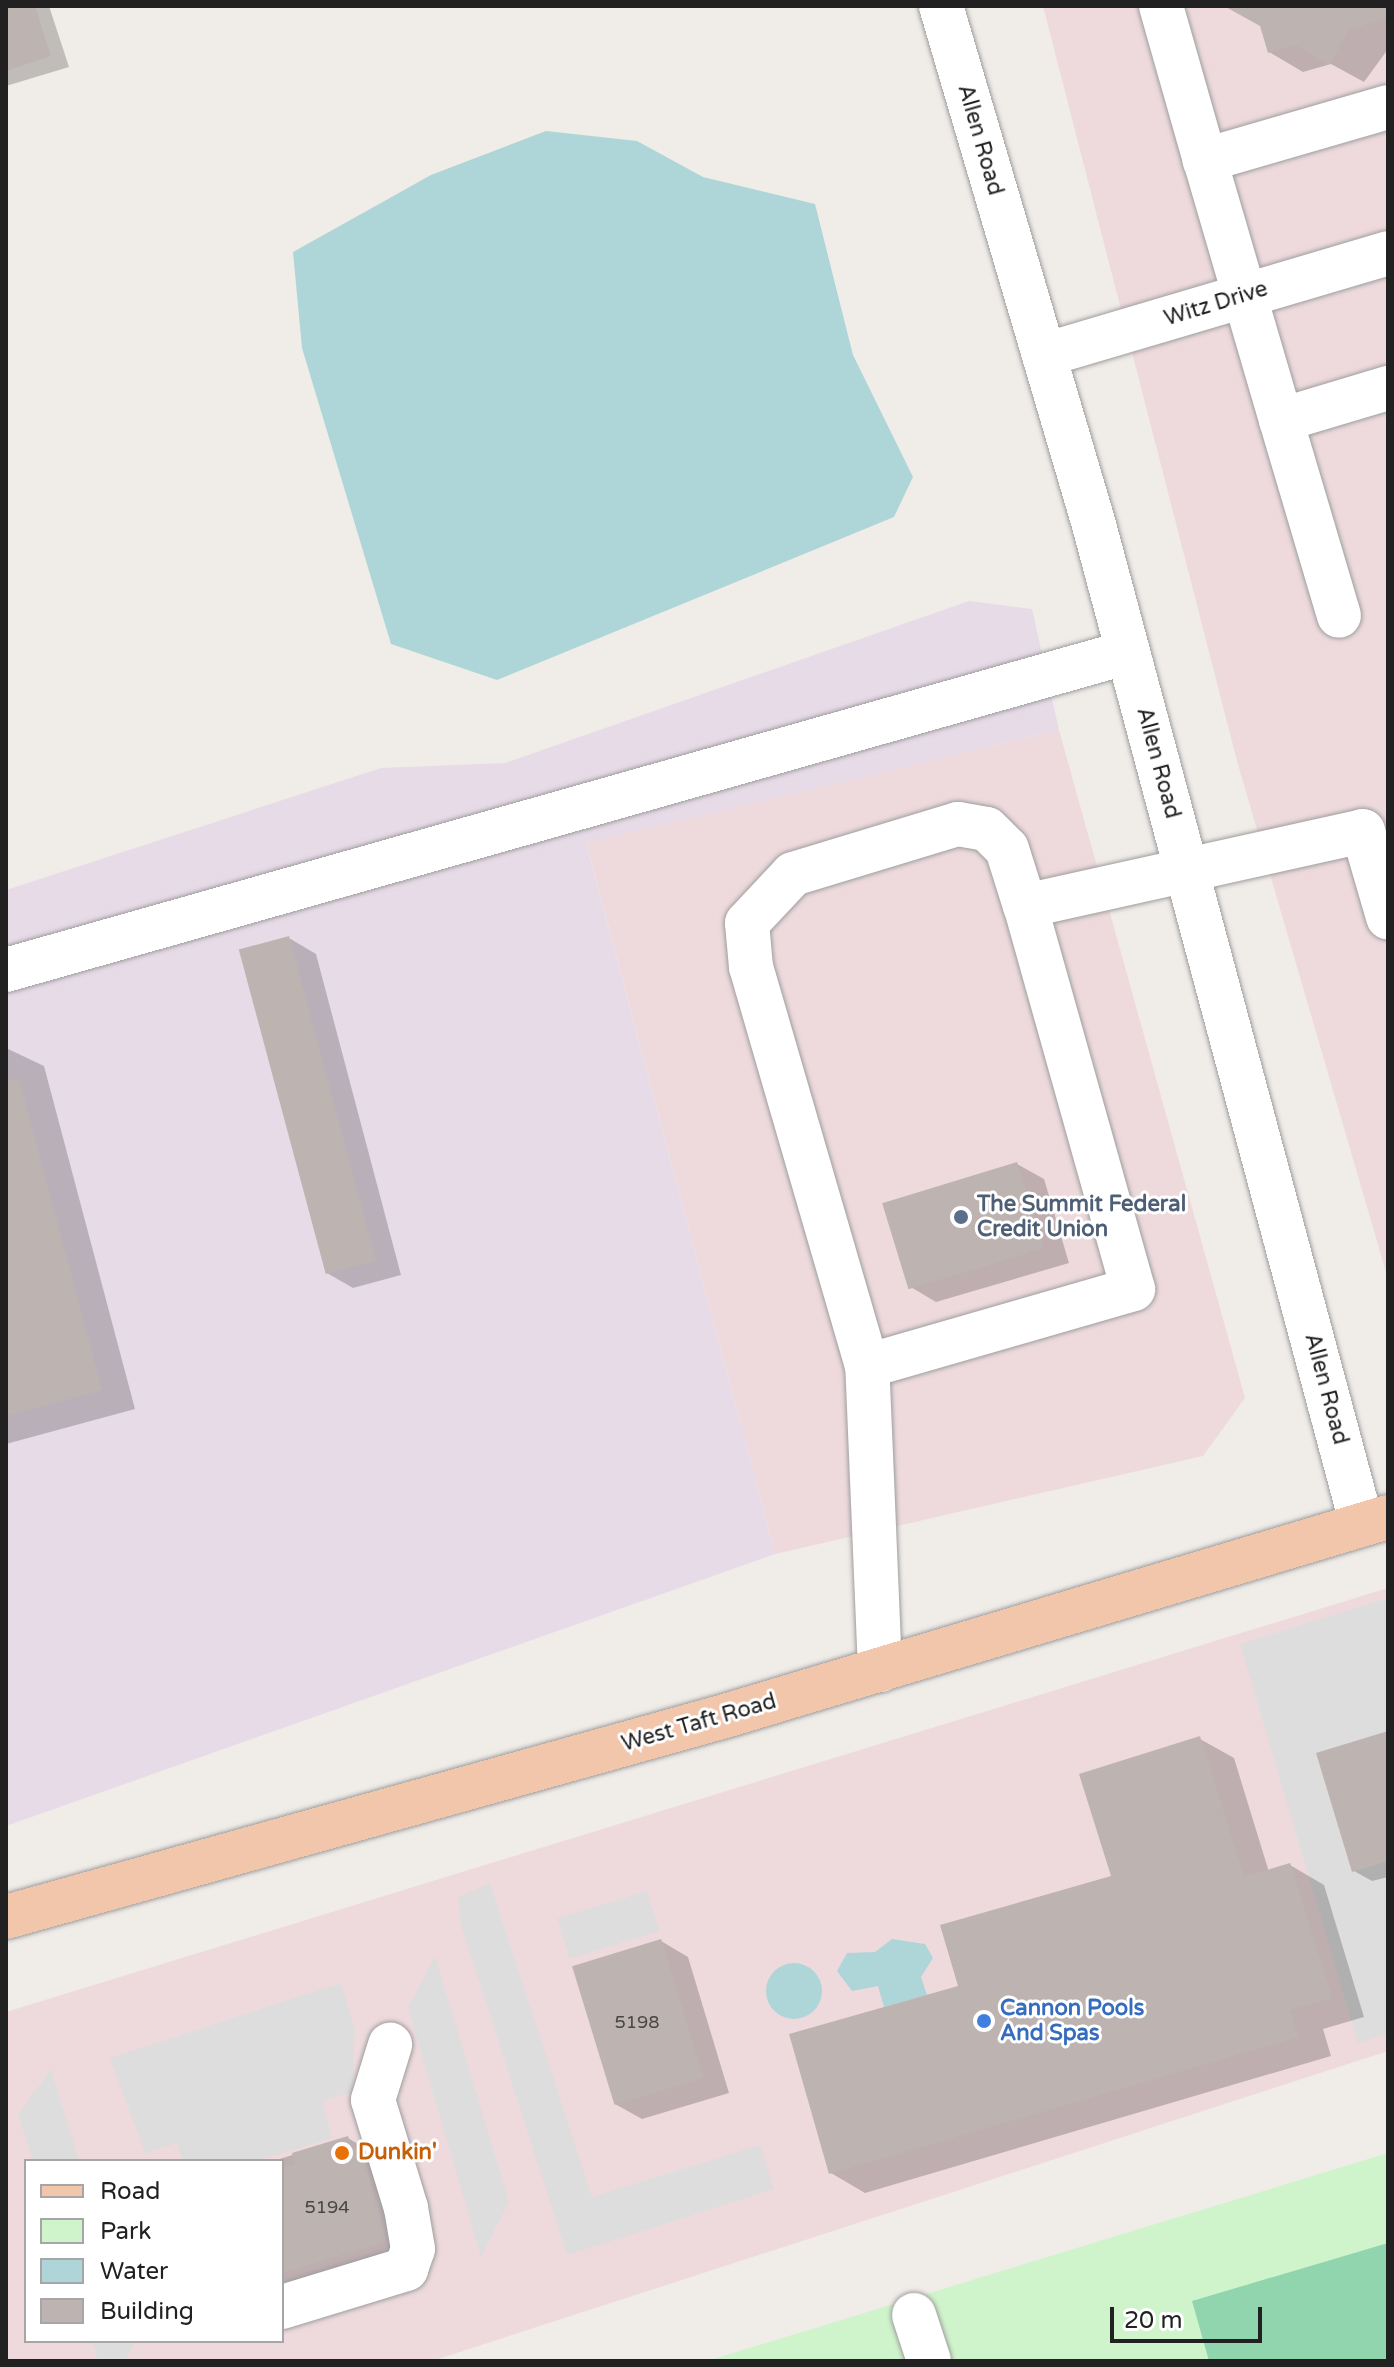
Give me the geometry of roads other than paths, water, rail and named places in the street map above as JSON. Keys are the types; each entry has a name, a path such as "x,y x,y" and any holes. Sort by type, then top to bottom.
{"main road":[{"name":"West Taft Road","path":"6,1917 880,1670 1375,1521"}],"street":[{"name":"Allen Road","path":"941,6 1044,355 1187,869 1375,1521"},
{"path":"1161,6 1243,296 1339,616"},
{"path":"1205,160 1388,107"},
{"name":"Witz Drive","path":"1044,355 1388,253"},
{"path":"1281,420 1388,388"},
{"path":"6,970 1128,652"},
{"path":"867,1366 1133,1289 1007,849 987,829 958,824 793,874 747,923 751,967 867,1366 880,1670"},
{"path":"1025,906 1376,828 1388,917"},
{"path":"284,2306 406,2269 413,2249 406,2208 373,2100 390,2045"},
{"path":"914,2315 929,2361"}],"water":[{"path":"546,131 637,141 703,177 815,204 853,355 913,477 894,517 497,680 391,644 302,348 293,252 431,175"},
{"path":"892,1939 925,1944 933,1958 921,1977 927,1995 884,2007 878,1986 852,1991 837,1971 847,1953 875,1952"},
{"path":"794,1963 814,1971 822,1991 814,2011 794,2019 774,2011 766,1991 774,1971"}],"place":[{"name":"The Summit Federal Credit Union","path":"961,1217"},
{"name":"Cannon Pools And Spas","path":"984,2021"},
{"name":"Dunkin'","path":"342,2153"}]}
